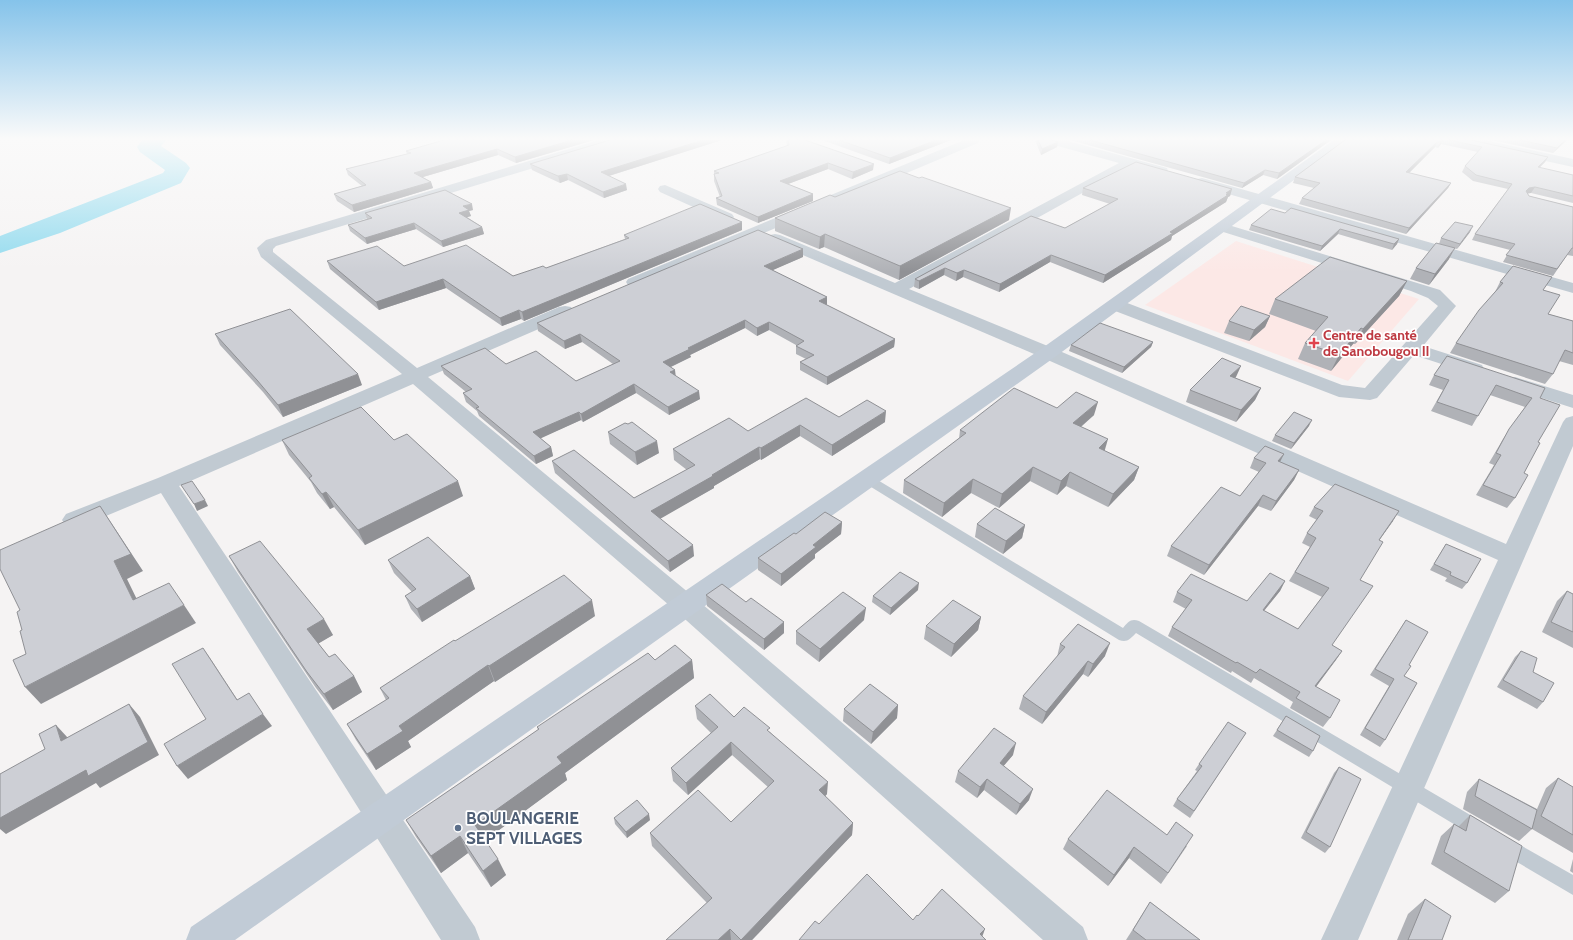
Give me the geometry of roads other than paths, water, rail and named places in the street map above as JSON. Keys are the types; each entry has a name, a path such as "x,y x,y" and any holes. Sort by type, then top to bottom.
{"main road":[{"path":"204,940 1048,353 1281,184"}],"street":[{"path":"467,184 271,243 265,248 266,254 414,375 686,605 1070,940"},
{"path":"618,289 757,230 858,184"},
{"path":"896,289 1089,184"},
{"path":"1210,184 1573,288"},
{"path":"665,189 757,230 1048,353 1512,556"},
{"path":"1011,213 1026,218"},
{"path":"1116,305 1339,390 1370,394 1448,306 1434,294 1417,288 1222,227"},
{"path":"58,527 166,483 582,304"},
{"path":"1411,348 1573,402"},
{"path":"1339,940 1573,422"},
{"path":"166,483 462,940"}],"lane":[{"path":"867,479 1124,636 1134,625 1573,886"}],"waterway":[{"path":"0,245 50,227 157,184"}],"place":[{"name":"Centre de santé de Sanobougou II","path":"1314,343"},
{"name":"BOULANGERIE SEPT VILLAGES","path":"458,828"}]}
